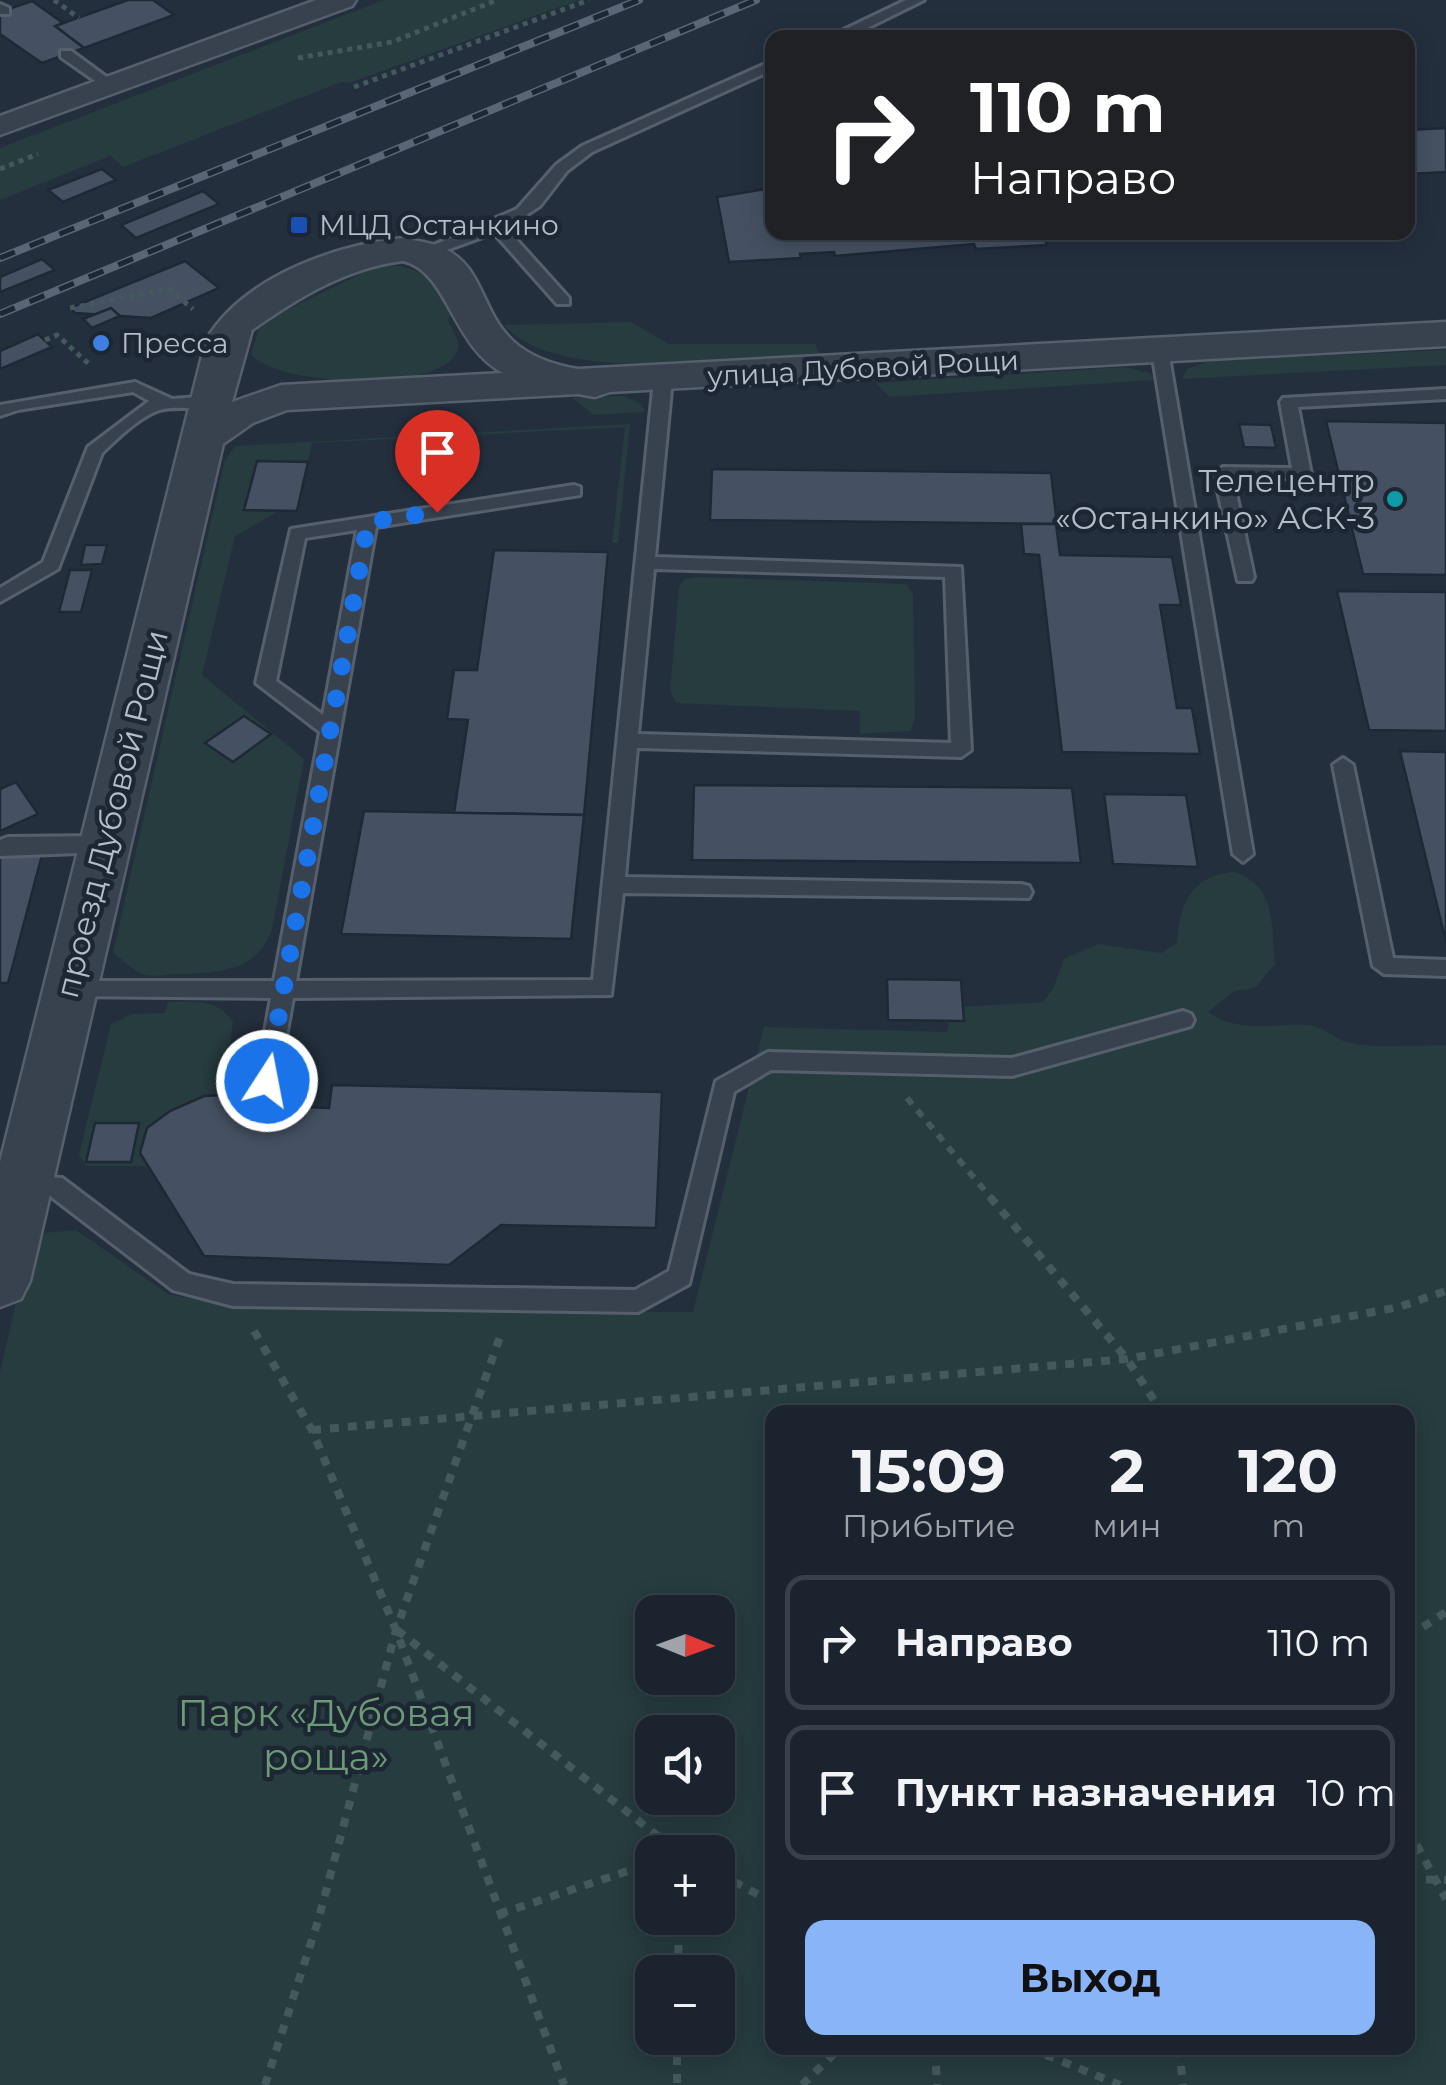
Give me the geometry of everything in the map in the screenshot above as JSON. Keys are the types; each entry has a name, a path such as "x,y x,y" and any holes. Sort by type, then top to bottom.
{"street":[{"path":"0,126 112,88 342,0"},
{"path":"280,398 244,376 224,348 236,323 349,258 394,250 420,254 448,270 491,349 521,368 556,379 595,384"},
{"name":"улица Дубовой Рощи","path":"208,419 238,414 280,398 595,384 1446,334"},
{"name":"проезд Дубовой Рощи","path":"0,1281 11,1185 70,990 224,348"}],"lane":[{"path":"851,30 917,0"},
{"path":"66,54 112,88"},
{"path":"420,254 496,226 535,202 566,160 765,68"},
{"path":"496,226 564,300"},
{"path":"1160,351 1243,854"},
{"path":"70,990 603,989 663,380"},
{"path":"0,411 135,387 208,419"},
{"path":"1245,577 1222,474 1302,474 1289,402 1446,394"},
{"path":"0,596 51,566 94,450 142,412 167,403"},
{"path":"330,730 266,682 297,533 574,491"},
{"path":"267,1081 368,522"},
{"path":"630,741 961,750 954,572 647,563"},
{"path":"1343,765 1384,966 1446,968"},
{"path":"0,848 8,844 105,844"},
{"path":"614,886 1021,892"},
{"path":"11,1185 54,1185 182,1283 234,1296 638,1301 680,1277 724,1087 768,1061 1012,1067 1183,1020"}],"path":[{"path":"54,0 78,18"},
{"path":"286,60 392,42 497,0"},
{"path":"354,87 588,0"},
{"path":"0,169 54,148"},
{"path":"70,308 169,289 193,308"},
{"path":"884,1064 919,1115 1127,1359 1157,1405"},
{"path":"312,1430 1127,1359 1400,1308 1446,1292"},
{"path":"234,1296 312,1430 396,1630 564,2085"},
{"path":"266,2085 318,1921 396,1630 512,1299"},
{"path":"1415,1632 1446,1612"},
{"path":"396,1630 656,1835"},
{"path":"1415,1840 1440,1880 1446,1899"},
{"path":"500,1914 635,1868"},
{"path":"1415,1878 1440,1880"},
{"path":"735,1882 765,1898"},
{"path":"677,2055 677,2085"},
{"path":"802,2085 833,2055"},
{"path":"936,2055 937,2085"},
{"path":"1046,2055 1120,2085"},
{"path":"1180,2055 1183,2085"}],"green space":[{"path":"384,0 579,0 349,83 341,82 123,167 110,156 0,200 0,148"},
{"path":"379,265 423,274 441,287 455,306 448,320 458,349 447,363 424,373 360,381 293,373 267,365 251,354 259,329 272,317"},
{"path":"631,322 669,344 815,344 819,353 700,363 607,362 565,356 530,344 504,325"},
{"path":"1446,350 1446,365 1182,379 1187,369 1209,361"},
{"path":"1125,367 1149,373 1155,380 890,397 875,383"},
{"path":"624,396 641,404 645,412 594,415 572,398"},
{"path":"630,424 618,543 612,543 625,427 312,443 297,511 279,511 235,536 202,675 304,759 272,930 265,944 246,962 207,973 146,975 113,952 225,460 235,446"},
{"path":"685,579 906,584 913,594 915,719 910,731 860,734 860,711 676,703 670,691 679,587"},
{"name":"Парк «Дубовая роща»","path":"1233,872 1247,878 1265,896 1272,921 1275,964 1255,988 1234,991 1208,1012 1244,1025 1313,1026 1362,1045 1446,1045 1446,2085 0,2085 0,1372 28,1250 43,1233 76,1230 168,1294 248,1309 693,1312 764,1027 947,1032 949,1021 960,1007 1043,1002 1053,989 1064,959 1098,944 1161,953 1177,943 1185,904 1197,886"},
{"path":"168,1002 212,1005 233,1022 224,1095 178,1106 153,1124 145,1136 143,1150 147,1166 86,1166 79,1155 111,1024 132,1014 165,1013"}],"building":[{"path":"128,0 153,0 174,15 84,48 55,26"},
{"path":"32,1 63,23 55,26 84,48 42,63 0,34 0,12"},
{"path":"1446,128 1446,172 1415,174 1415,130"},
{"path":"102,169 116,180 63,202 48,190"},
{"path":"765,189 765,240 1045,240 1047,245 976,249 974,244 729,262 717,197"},
{"path":"203,191 219,204 136,238 121,225"},
{"path":"42,259 55,270 0,292 0,277"},
{"path":"185,261 219,288 151,318 75,313 70,308"},
{"path":"111,308 120,316 92,328 83,319"},
{"path":"38,334 52,347 0,369 0,351"},
{"name":"Телецентр «Останкино» АСК-3","path":"1326,421 1446,423 1446,575 1363,574"},
{"path":"1239,424 1271,425 1276,448 1244,447"},
{"path":"257,461 308,462 297,511 244,510"},
{"path":"712,469 1051,473 1057,524 710,520"},
{"path":"1021,524 1056,524 1060,555 1172,557 1181,605 1160,605 1177,708 1192,708 1200,754 1062,752 1039,555 1024,554"},
{"path":"85,545 107,545 102,564 81,565"},
{"path":"494,550 608,552 584,815 454,813 468,720 447,719 454,670 477,670"},
{"path":"70,570 92,570 81,612 59,612"},
{"name":"Телецентр «Останкино» АСК-3","path":"1337,591 1446,592 1446,731 1369,730"},
{"path":"244,716 271,734 233,762 205,743"},
{"path":"1400,751 1446,752 1446,942"},
{"path":"16,782 38,814 0,831 0,789"},
{"path":"694,785 1072,788 1081,863 692,860"},
{"path":"1104,794 1186,795 1198,867 1113,864"},
{"path":"364,811 584,815 571,939 341,934"},
{"path":"0,855 42,855 8,983 0,983"},
{"path":"887,979 961,980 964,1021 888,1020"},
{"path":"332,1085 662,1092 656,1228 501,1225 449,1265 204,1256 140,1153 147,1128 170,1111 204,1096 239,1094 276,1106 329,1108"},
{"path":"95,1123 139,1123 131,1162 86,1162"}],"railway":[{"path":"0,258 639,0"},
{"path":"0,314 756,0"}],"place":[{"name":"МЦД Останкино","path":"299,225"},
{"name":"Пресса","path":"101,343"},
{"name":"Телецентр «Останкино» АСК-3","path":"1395,499"}],"route":[{"path":"267,1081 368,522 437,512"}]}
